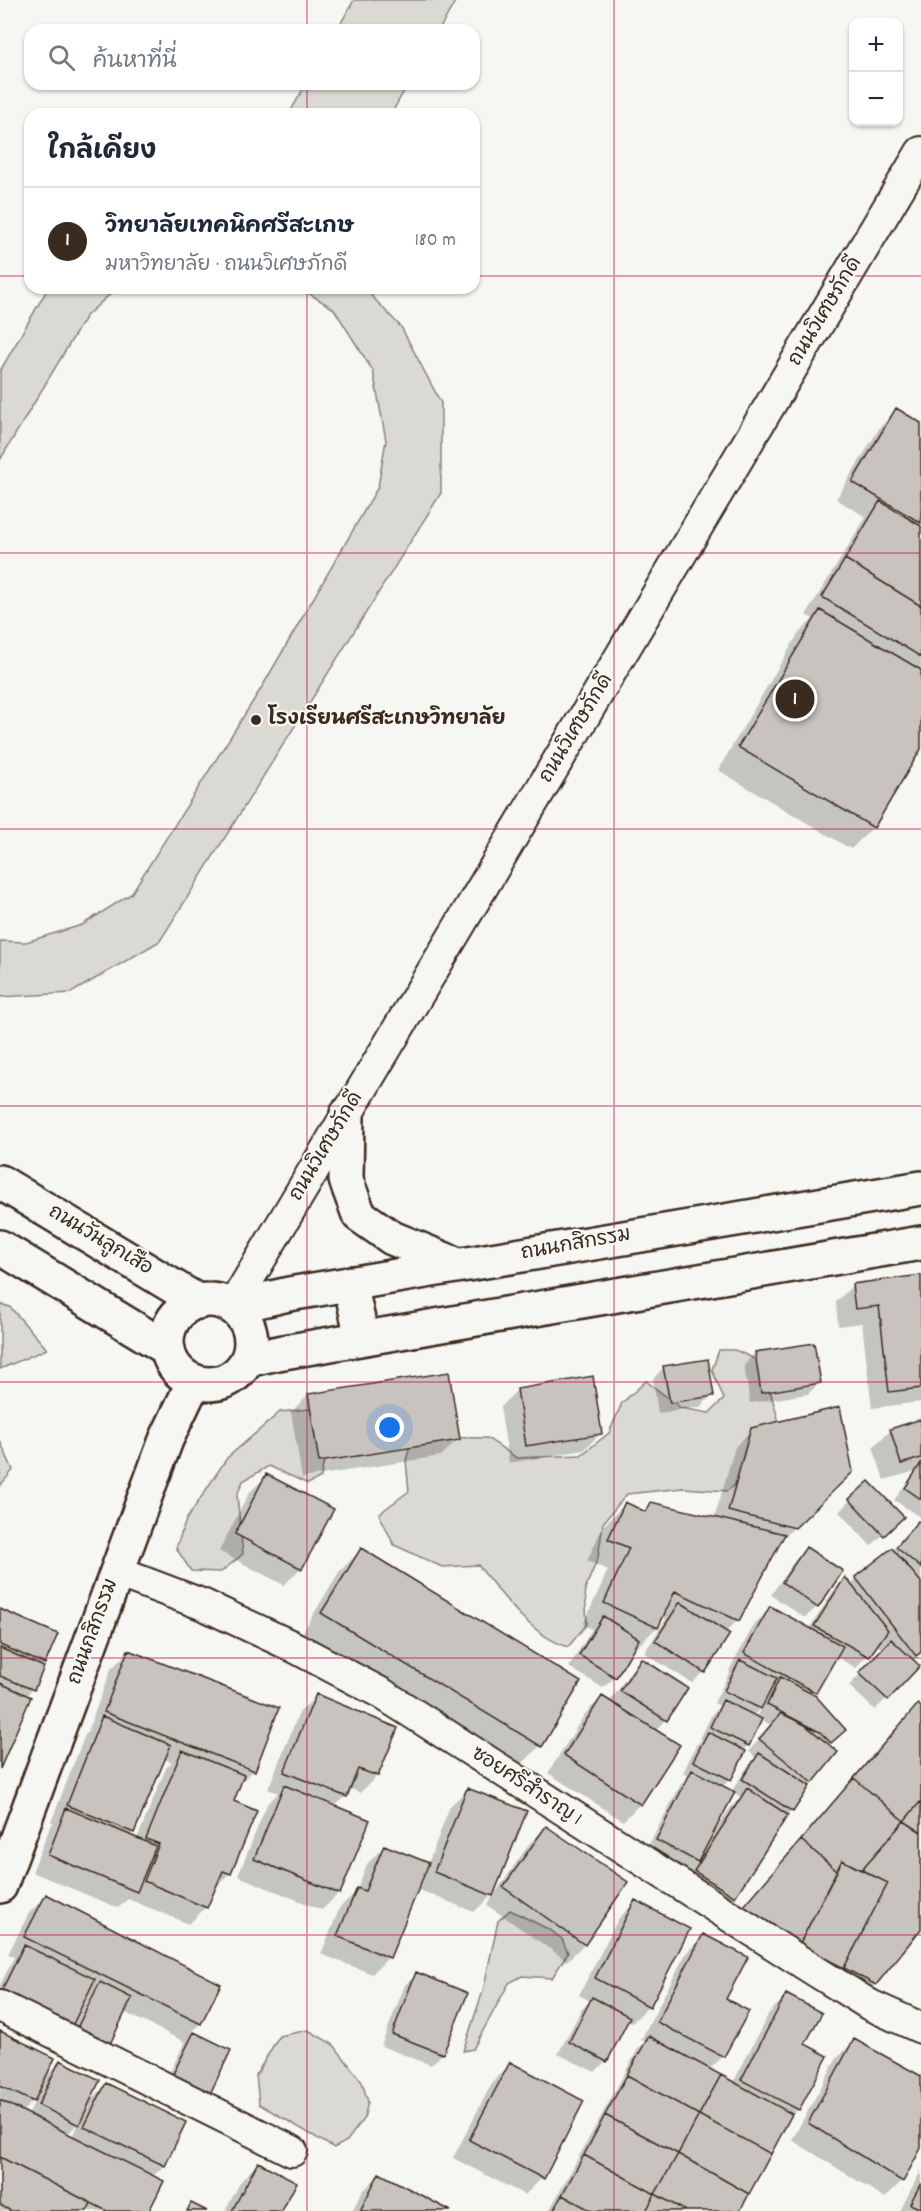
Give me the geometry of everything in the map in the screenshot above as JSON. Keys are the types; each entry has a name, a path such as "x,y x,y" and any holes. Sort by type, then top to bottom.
{"main road":[{"path":"347,1114 346,1180 359,1215 392,1238 458,1265"},
{"name":"ถนนวันลูกเสือ","path":"0,1182 199,1302"},
{"name":"ถนนกสิกรรม","path":"232,1307 350,1283 921,1188"},
{"path":"247,1360 362,1338 921,1243"},
{"path":"0,1247 168,1349"},
{"path":"350,1283 362,1338"},
{"path":"199,1302 221,1302 232,1307 248,1325 251,1349 247,1360 242,1369 225,1381 204,1384 184,1376 177,1369 168,1349 167,1337 174,1319 187,1306 199,1302"},
{"name":"ถนนกสิกรรม","path":"0,1886 166,1440 194,1381"}],"street":[{"name":"ถนนวิเศษภักดี","path":"232,1307 921,152"},
{"name":"ซอยศรีสำราญ 1","path":"117,1572 224,1614 294,1647 381,1693 870,2005 921,2028"},
{"path":"0,2006 292,2151"}],"shaded area":[{"path":"354,0 456,0 442,24 340,24"},
{"path":"303,90 405,90 394,108 292,108"},
{"path":"45,294 110,294 86,316 0,460 0,371"},
{"path":"310,294 370,294 401,327 441,403 441,493 160,941 71,993 0,997 0,941 26,942 82,925 131,894 262,687 378,487 386,440 373,371 334,309"},
{"path":"0,1304 10,1307 47,1349 0,1369"},
{"path":"719,1350 735,1350 762,1362 779,1422 752,1472 727,1491 683,1488 627,1494 603,1523 598,1558 585,1589 587,1624 568,1647 554,1642 529,1624 478,1565 442,1567 394,1545 379,1514 409,1491 406,1461 412,1437 487,1438 517,1458 581,1455 609,1433 622,1403 646,1381 681,1408 709,1413 724,1399 712,1370"},
{"path":"310,1409 329,1434 321,1477 308,1484 269,1466 243,1481 237,1495 243,1554 221,1572 191,1571 176,1548 186,1520 227,1458 280,1412"},
{"path":"0,1441 13,1470 0,1486"},
{"path":"510,1910 550,1930 562,1939 568,1953 552,1978 522,1976 509,1983 473,2049 463,2051 483,1991 498,1921"},
{"path":"308,2030 334,2045 362,2082 368,2102 364,2118 347,2141 334,2148 259,2104 256,2075 279,2036"}],"building":[{"path":"896,408 921,423 921,523 852,482"},
{"path":"880,501 921,526 921,606 845,559"},
{"path":"845,559 921,606 921,657 822,597"},
{"path":"820,610 921,670 921,749 874,828 738,747"},
{"path":"921,1275 921,1388 889,1392 879,1306 855,1309 852,1284"},
{"path":"814,1343 821,1383 761,1393 755,1352"},
{"path":"708,1359 714,1396 670,1403 663,1366"},
{"path":"449,1372 460,1440 319,1462 308,1394"},
{"path":"593,1376 602,1434 526,1446 517,1389"},
{"path":"840,1407 853,1472 795,1528 728,1511 751,1428"},
{"path":"921,1419 921,1458 901,1464 890,1429"},
{"path":"921,1463 921,1499 905,1488"},
{"path":"266,1474 334,1509 302,1569 235,1534"},
{"path":"869,1481 904,1517 884,1536 849,1499"},
{"path":"625,1502 646,1512 651,1502 785,1534 739,1621 675,1591 658,1628 604,1603 629,1548 608,1539"},
{"path":"918,1521 921,1523 921,1568 896,1547"},
{"path":"806,1547 843,1571 818,1608 782,1582"},
{"path":"361,1548 581,1682 542,1747 321,1613"},
{"path":"892,1548 921,1582 921,1652 916,1656 855,1577"},
{"path":"845,1577 888,1630 869,1657 814,1626"},
{"path":"680,1602 730,1634 705,1673 655,1641"},
{"path":"770,1606 843,1646 816,1693 744,1653"},
{"path":"0,1609 58,1634 45,1664 0,1645"},
{"path":"603,1616 639,1639 616,1678 579,1655"},
{"path":"891,1639 920,1666 888,1700 859,1673"},
{"path":"0,1648 44,1667 34,1690 0,1676"},
{"path":"128,1650 279,1708 255,1771 104,1712"},
{"path":"641,1658 688,1688 667,1721 620,1691"},
{"path":"740,1660 777,1678 761,1709 724,1691"},
{"path":"780,1677 816,1696 846,1730 831,1743 820,1732 767,1705"},
{"path":"0,1683 31,1697 0,1769"},
{"path":"316,1694 398,1728 378,1776 358,1769 347,1797 284,1772"},
{"path":"602,1696 680,1745 641,1805 564,1755"},
{"path":"723,1700 762,1719 749,1746 710,1727"},
{"path":"918,1704 921,1707 921,1801 904,1821 854,1778"},
{"path":"781,1713 805,1725 838,1752 813,1783 759,1739"},
{"path":"102,1716 171,1745 134,1833 67,1805"},
{"path":"708,1732 746,1751 731,1780 693,1761"},
{"path":"182,1750 244,1775 234,1801 257,1811 231,1874 223,1871 207,1908 144,1881 159,1844 146,1839"},
{"path":"759,1753 810,1786 793,1812 742,1779"},
{"path":"692,1770 735,1792 698,1862 656,1840"},
{"path":"854,1778 904,1821 861,1870 842,1860 837,1871 801,1840"},
{"path":"284,1785 370,1820 340,1894 254,1859"},
{"path":"467,1788 527,1811 493,1896 434,1872"},
{"path":"747,1788 788,1815 735,1897 694,1871"},
{"path":"921,1801 921,1832 904,1821"},
{"path":"66,1808 156,1846 137,1892 48,1855"},
{"path":"904,1821 921,1832 921,1929 876,1985 844,1968 888,1883 861,1870"},
{"path":"546,1826 628,1882 585,1945 503,1887"},
{"path":"801,1840 837,1871 799,1945 743,1907"},
{"path":"384,1845 429,1863 390,1958 337,1936 357,1888 365,1891"},
{"path":"842,1860 888,1883 844,1968 799,1945"},
{"path":"46,1894 221,1984 201,2024 24,1937"},
{"path":"635,1900 690,1929 650,2007 595,1978"},
{"path":"703,1934 748,1957 726,1999 749,2011 724,2057 657,2022"},
{"path":"24,1945 95,1979 71,2028 0,1994"},
{"path":"416,1972 468,1993 443,2054 392,2034"},
{"path":"100,1982 132,1998 108,2048 75,2032"},
{"path":"786,1994 822,2013 805,2044 828,2056 799,2110 741,2080"},
{"path":"592,1997 630,2017 607,2062 569,2042"},
{"path":"0,2031 55,2058 34,2102 0,2086"},
{"path":"194,2032 231,2050 209,2096 171,2078"},
{"path":"649,2036 721,2075 699,2115 627,2075"},
{"path":"854,2039 921,2076 921,2148 903,2182 808,2123"},
{"path":"60,2060 100,2080 79,2125 38,2105"},
{"path":"510,2062 584,2101 544,2179 469,2140"},
{"path":"627,2075 699,2115 678,2154 605,2115"},
{"path":"721,2075 792,2114 771,2154 699,2115"},
{"path":"106,2083 186,2122 165,2166 84,2127"},
{"path":"0,2100 164,2181 149,2211 107,2211 0,2157"},
{"path":"605,2115 678,2154 655,2194 584,2155"},
{"path":"699,2115 771,2154 749,2194 678,2154"},
{"path":"678,2154 749,2194 740,2211 686,2211 655,2194"},
{"path":"584,2155 655,2194 646,2211 592,2211 562,2195"},
{"path":"0,2157 91,2203 87,2211 11,2211 0,2205"},
{"path":"258,2162 297,2182 282,2211 232,2211"},
{"path":"379,2173 451,2211 360,2211"},
{"path":"921,2183 921,2209 910,2204"},
{"path":"655,2194 686,2211 646,2211"},
{"path":"562,2195 592,2211 553,2211"},
{"path":"191,2203 207,2211 187,2211"}],"place":[{"name":"วิทยาลัยเทคนิคศรีสะเกษ","path":"795,699"},
{"name":"โรงเรียนศรีสะเกษวิทยาลัย","path":"256,720"}]}
